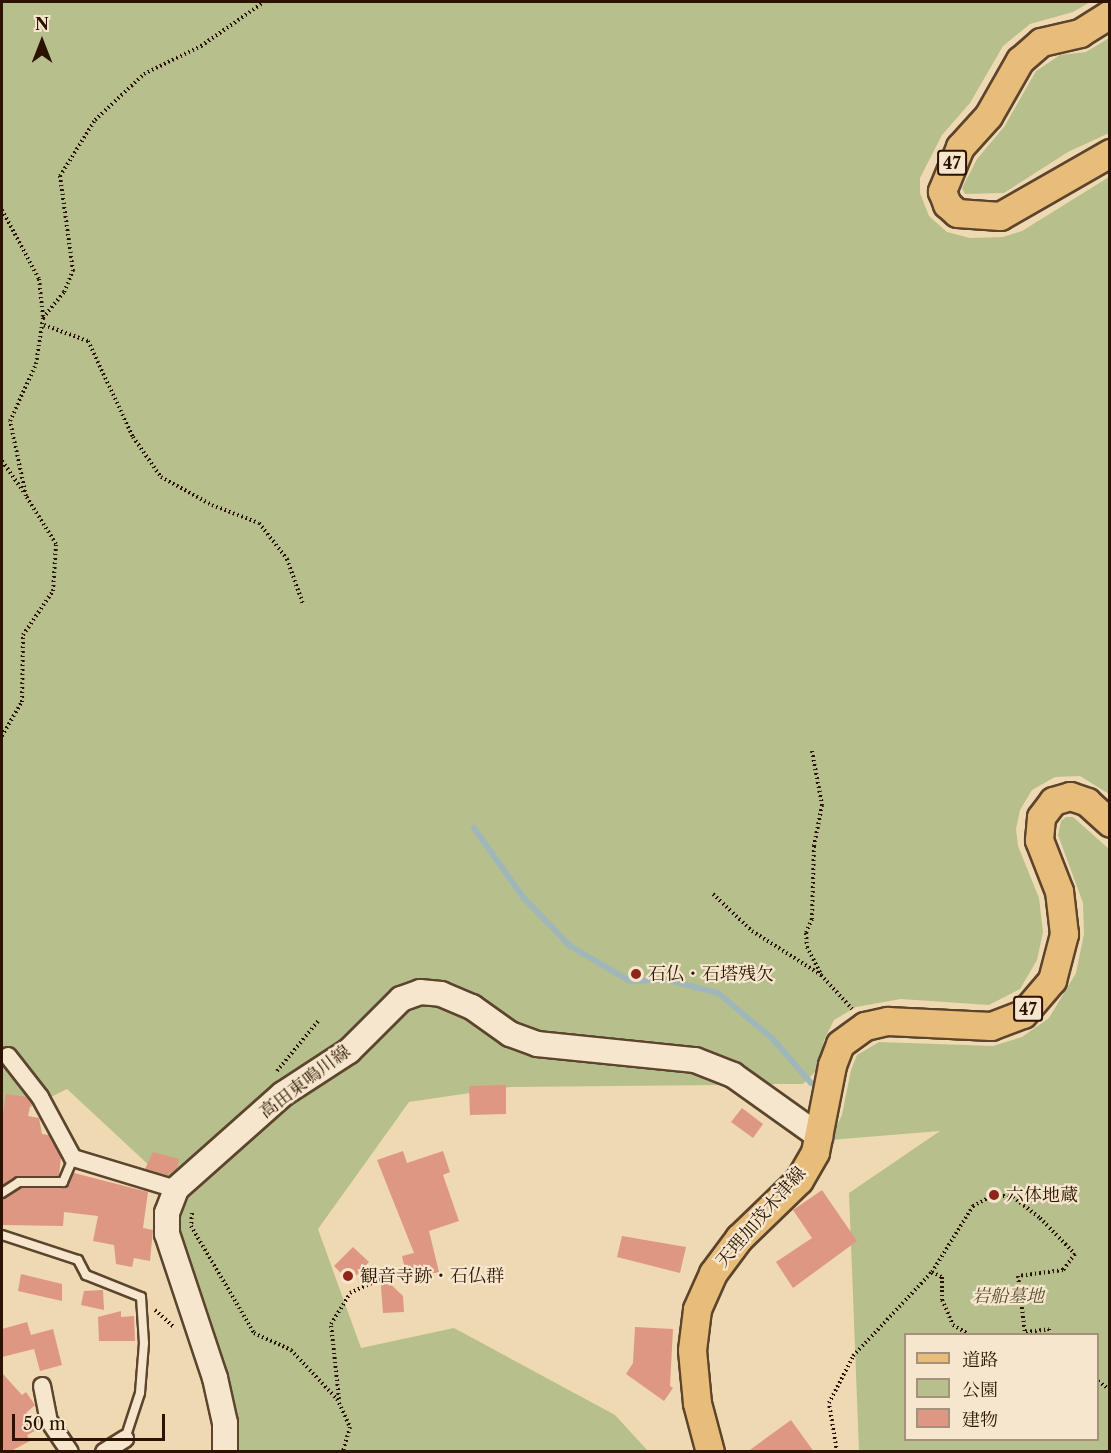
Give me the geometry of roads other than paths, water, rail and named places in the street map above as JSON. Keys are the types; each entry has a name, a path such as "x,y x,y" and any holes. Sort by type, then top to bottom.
{"main road":[{"name":"47","path":"1110,14 1080,33 1041,42 1020,60 988,116 960,147 942,191 947,204 957,213 1000,216 1110,153"},
{"name":"天理加茂木津線","path":"710,1452 697,1403 692,1350 697,1309 712,1273 740,1238 799,1180 820,1137 832,1065 840,1044 865,1026 900,1020 991,1026 1023,1014 1052,980 1064,934 1059,891 1039,840 1041,817 1053,801 1070,796 1087,802 1110,823"},
{"name":"高田東鳴川線","path":"225,1452 225,1423 215,1378 167,1234 167,1213 184,1184 283,1094 349,1051 392,1005 420,992 441,994 472,1007 510,1034 537,1044 695,1060 733,1075 820,1137"}],"street":[{"path":"8,1056 40,1097 73,1158 184,1184"},
{"path":"42,1386 49,1421 70,1452"},
{"path":"104,1452 124,1439"}],"lane":[{"path":"2,1193 19,1182 63,1182 73,1158"},
{"path":"2,1235 78,1260 86,1275 141,1297 144,1343 140,1393 124,1439"}],"waterway":[{"path":"474,828 523,897 570,946 630,981 668,980 718,993 773,1039 811,1083"}],"place":[{"name":"石仏・石塔残欠","path":"636,974"},
{"name":"六体地蔵","path":"994,1195"},
{"name":"観音寺跡・石仏群","path":"348,1276"}],"park label":[{"name":"岩船墓地","path":"1008,1296"}]}
